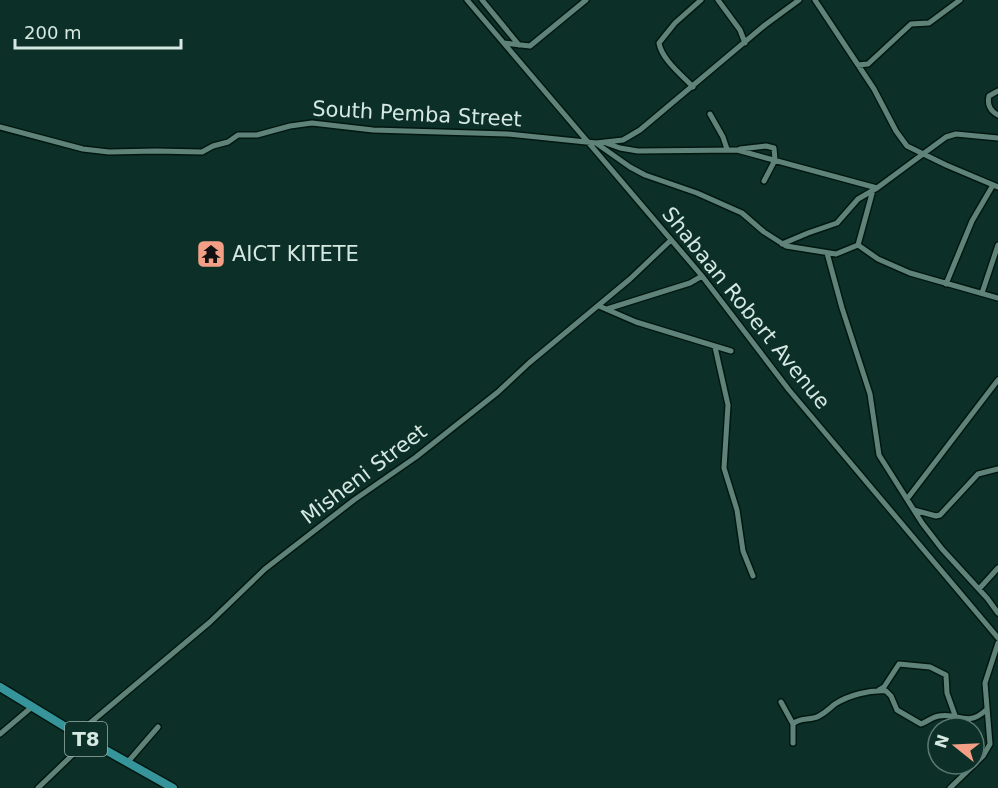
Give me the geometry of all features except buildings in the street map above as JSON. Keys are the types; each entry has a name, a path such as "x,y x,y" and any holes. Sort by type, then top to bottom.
{"highway":[{"name":"T8","path":"0,687 76,734 173,788"}],"street":[{"name":"Shabaan Robert Avenue","path":"468,0 702,276 789,390 998,638"},
{"path":"482,0 520,46"},
{"path":"504,43 526,47 536,43 586,0"},
{"path":"693,87 668,60 659,44 675,23 701,0"},
{"path":"718,0 740,30 746,43"},
{"path":"596,143 630,137 765,25 799,0"},
{"path":"815,0 874,89 905,144 995,186 972,221 946,284"},
{"path":"858,65 868,64 911,24 929,23 960,0"},
{"path":"998,91 990,96 988,101 991,110 998,115"},
{"path":"710,114 727,149"},
{"name":"South Pemba Street","path":"0,127 109,153 202,152 228,142 238,135 261,135 290,126 312,123 373,130 507,134 596,143"},
{"path":"783,244 837,223 846,215 854,202 951,135 987,138 998,136"},
{"path":"603,142 638,151 737,150 875,189"},
{"path":"596,143 630,167 742,213 764,232 783,244 827,253 843,252 858,245 887,264 946,284 998,298"},
{"path":"737,150 771,146 775,151 775,160 764,181"},
{"path":"858,245 875,189"},
{"name":"Misheni Street","path":"76,734 210,622 266,569 498,392 528,363 599,306 671,240"},
{"path":"982,293 998,245"},
{"path":"827,253 870,394 879,455 914,510 948,556 998,613"},
{"path":"607,309 690,283 702,276"},
{"path":"599,306 636,322 731,351"},
{"path":"715,347 728,405 724,468 737,510 743,551 753,576"},
{"path":"907,499 998,380"},
{"path":"914,510 940,515 978,474 998,469"},
{"path":"979,589 998,568"},
{"path":"950,788 987,750 990,739 985,683 998,643"},
{"path":"878,691 884,687 899,664 934,669 946,676 947,693 955,716"},
{"path":"793,724 798,720 820,716 837,703 855,695 878,691 888,693 897,710 919,723 926,722"},
{"path":"781,702 793,724 793,744"},
{"path":"0,734 33,706"},
{"path":"977,716 986,710"},
{"path":"128,763 158,727"},
{"path":"38,788 88,740"}],"place":[{"name":"AICT KITETE","path":"211,254"}]}
